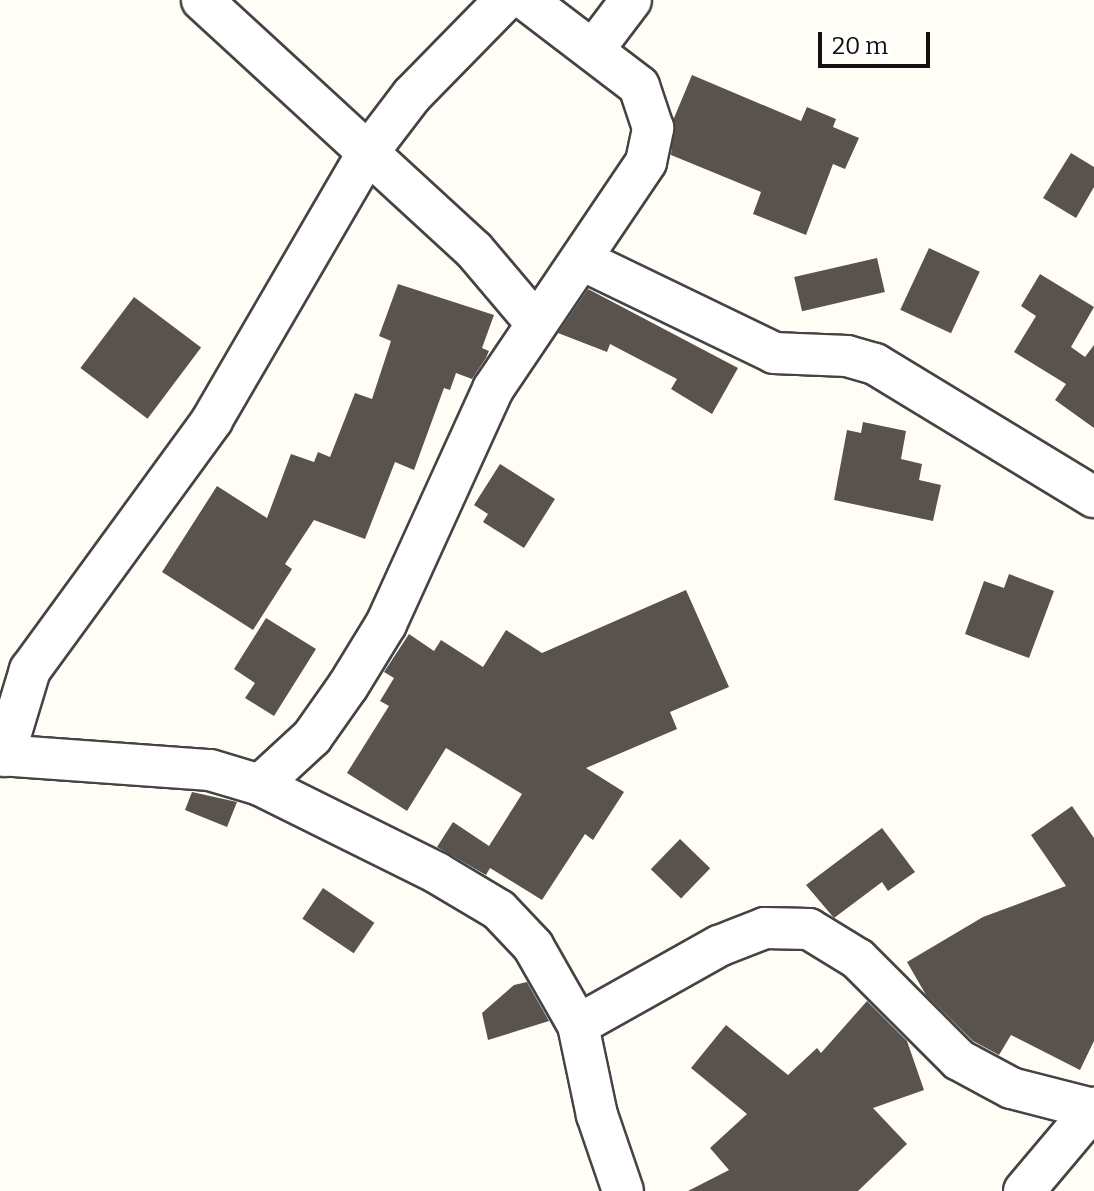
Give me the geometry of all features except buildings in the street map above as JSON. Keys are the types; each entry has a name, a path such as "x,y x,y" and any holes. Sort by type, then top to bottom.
{"street":[{"path":"202,0 474,250 536,323"},
{"path":"505,0 412,95 367,154 212,420 30,670 2,755 210,770 260,785 437,873 499,910 533,946 578,1025 597,1115 623,1191"},
{"path":"260,785 312,737 378,636 493,389 536,323 584,261 646,162 653,128 639,86 526,0"},
{"path":"594,49 631,0"},
{"path":"584,261 774,353 847,356 875,364 1094,497"},
{"path":"578,1025 719,946 765,928 809,929 858,959 959,1060 1011,1088 1094,1108 1024,1191"}]}
